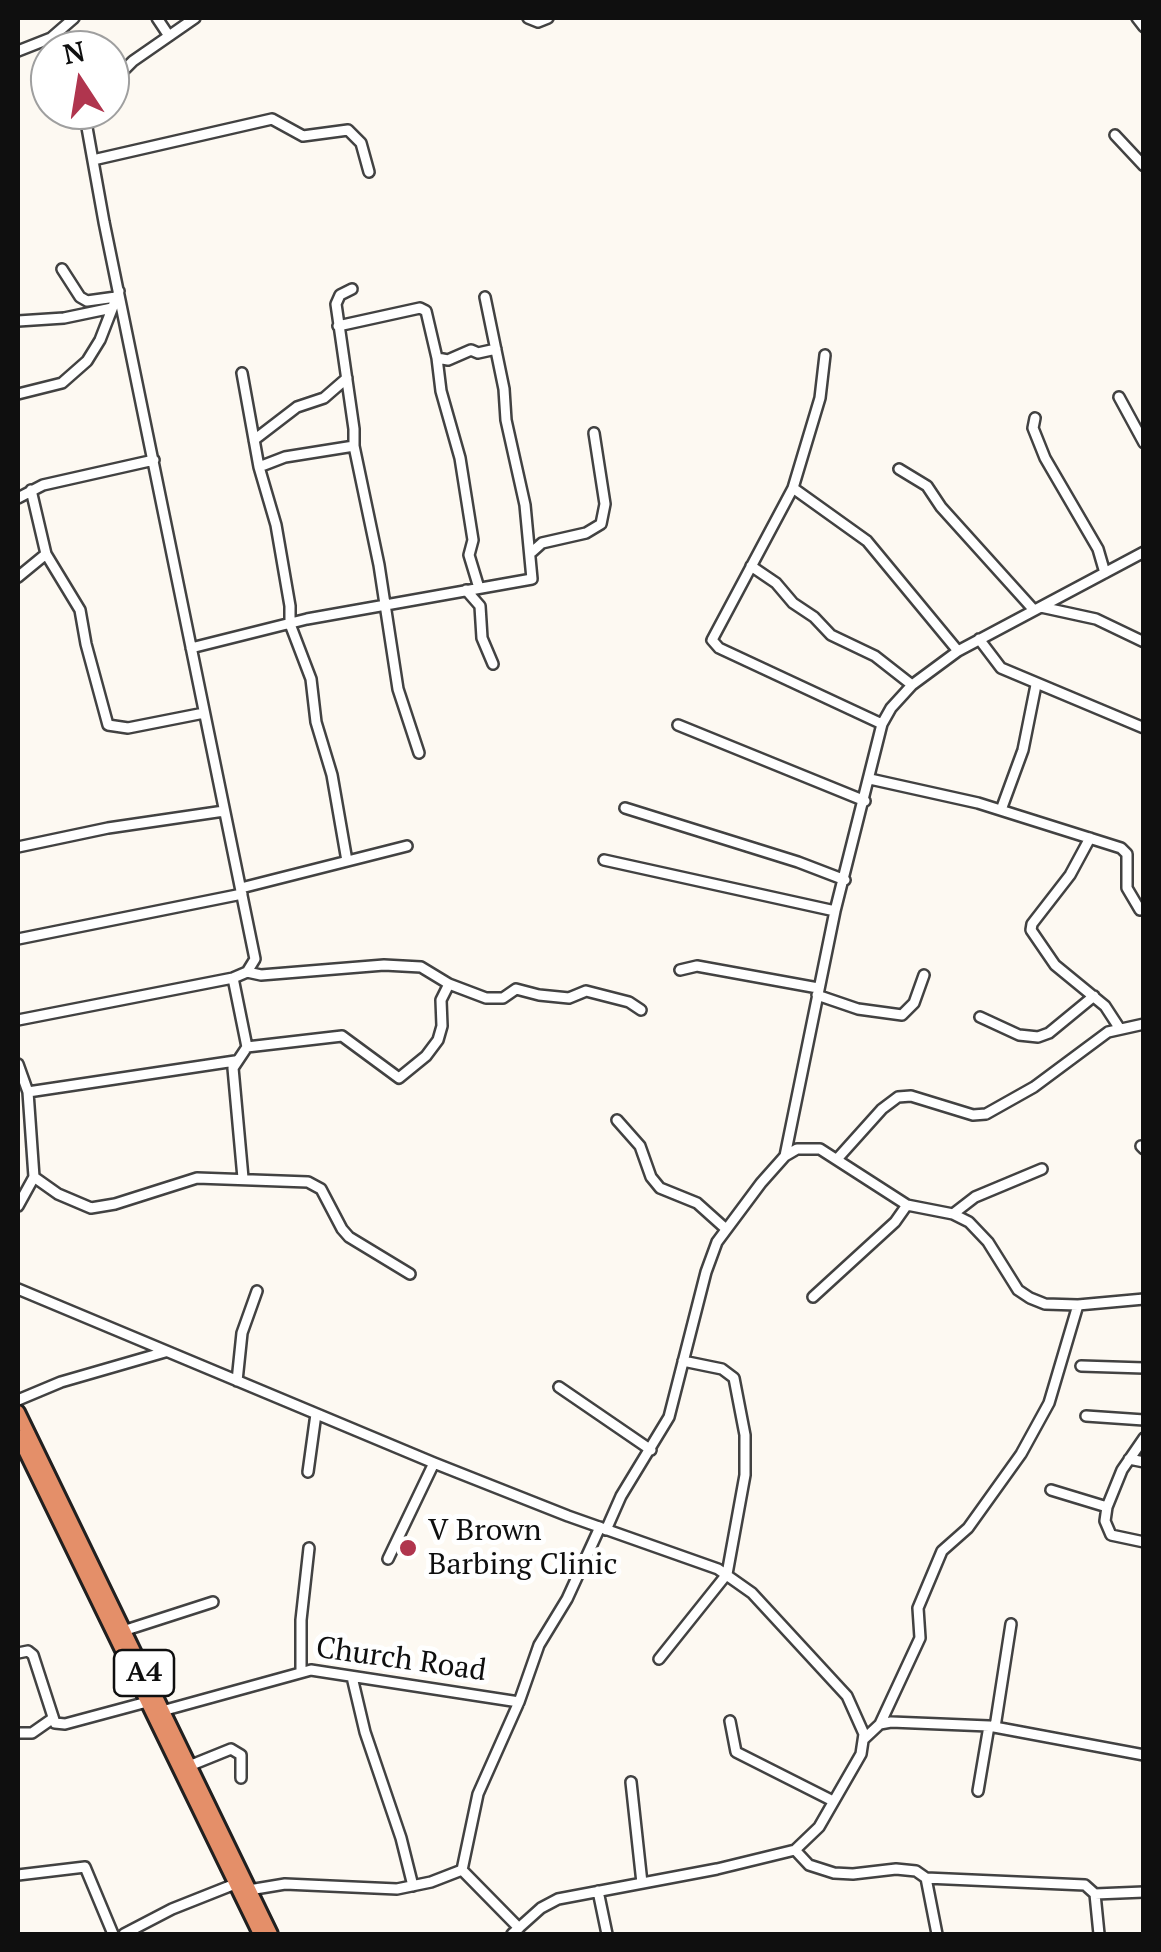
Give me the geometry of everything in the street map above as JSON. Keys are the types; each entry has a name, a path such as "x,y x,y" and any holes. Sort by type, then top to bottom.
{"highway":[{"name":"A4","path":"18,1412 271,1934"},
{"name":"A4","path":"18,1436 22,1455 260,1934"}],"street":[{"path":"18,51 50,38 74,18"},
{"path":"157,18 169,36"},
{"path":"130,64 195,18"},
{"path":"528,18 538,22 548,18"},
{"path":"1137,18 1144,27"},
{"path":"93,160 272,119 303,136 348,130 361,143 369,172"},
{"path":"18,1020 233,978 247,972 255,959 117,294 87,130"},
{"path":"1115,134 1144,166"},
{"path":"62,269 87,301 117,294"},
{"path":"352,289 337,298 354,446 401,700 419,753"},
{"path":"18,394 44,390 74,374 88,360 117,294"},
{"path":"191,648 385,604 532,579 532,552 485,297"},
{"path":"18,322 112,308"},
{"path":"338,326 423,308 428,315 441,392 460,458 473,540 469,555 480,588"},
{"path":"437,358 448,360 471,350 478,353 496,349"},
{"path":"825,355 820,398 792,488 712,637 715,646 882,724"},
{"path":"242,373 259,467 276,525 290,624 311,679 316,722 332,775 348,862"},
{"path":"254,440 297,407 324,398 346,378"},
{"path":"1119,397 1144,442"},
{"path":"1035,418 1033,428 1045,458 1098,549 1105,573"},
{"path":"532,552 542,543 586,533 601,524 605,504 594,432"},
{"path":"259,467 285,457 354,446"},
{"path":"18,498 31,490 154,460"},
{"path":"899,469 927,486 1036,607 1082,614 1144,642"},
{"path":"792,488 867,542 958,651"},
{"path":"31,490 46,554 80,610 108,725 128,728 204,713"},
{"path":"785,1156 835,911 882,724 891,708 912,685 958,651 1144,552"},
{"path":"18,577 46,554"},
{"path":"751,566 776,583 831,635 874,656 912,685"},
{"path":"466,590 480,606 482,638 493,664"},
{"path":"979,639 1001,668 1144,728"},
{"path":"1001,810 1023,750 1036,685"},
{"path":"678,725 865,801"},
{"path":"870,779 1001,810 1124,851 1127,888 1140,910"},
{"path":"624,808 845,880"},
{"path":"18,847 108,828 224,811"},
{"path":"1090,838 1070,876 1031,930 1055,965 1114,1015 1120,1028"},
{"path":"18,940 241,891 407,846"},
{"path":"604,860 835,911"},
{"path":"247,972 261,976 403,966 421,968 448,984 494,999 503,998 516,988 569,998 586,991 629,1002 642,1010"},
{"path":"680,970 697,966 818,991 858,1009 902,1015 914,1003 924,975"},
{"path":"233,978 247,1047"},
{"path":"243,1178 233,1068 247,1047 342,1036 398,1078 426,1056 438,1040 441,1004 448,984"},
{"path":"980,1017 1019,1036 1038,1037 1094,996"},
{"path":"838,1158 898,1097 911,1096 973,1115 986,1114 1034,1087 1101,1036 1144,1024"},
{"path":"28,1092 235,1061"},
{"path":"18,1064 28,1092 34,1177 18,1206"},
{"path":"617,1120 640,1146 650,1177 660,1188 696,1203 726,1228"},
{"path":"462,1870 478,1794 539,1644 669,1417 711,1256 726,1228 785,1156 806,1147 820,1149 908,1206 953,1214 980,1231 1023,1294 1046,1304 1144,1299"},
{"path":"953,1214 975,1197 1042,1169"},
{"path":"34,1177 58,1194 91,1208 198,1178 314,1185 350,1237 410,1274"},
{"path":"813,1297 896,1222 908,1206"},
{"path":"18,1289 434,1462 726,1574 775,1616 847,1696 861,1722 862,1754 819,1827 795,1850 558,1899 540,1908 515,1931 462,1870"},
{"path":"237,1382 240,1341 257,1291"},
{"path":"864,1739 880,1724 920,1638 918,1608 942,1551 968,1528 1020,1454 1049,1403 1078,1305"},
{"path":"18,1400 61,1382 165,1352"},
{"path":"660,1659 726,1574 745,1475 743,1425 731,1374 684,1361"},
{"path":"1082,1366 1144,1368"},
{"path":"559,1387 651,1450"},
{"path":"308,1472 316,1414"},
{"path":"1086,1416 1144,1420"},
{"path":"1144,1438 1106,1508 1106,1526 1111,1535 1144,1542"},
{"path":"1129,1460 1144,1462"},
{"path":"388,1559 434,1462"},
{"path":"1050,1490 1106,1508"},
{"path":"302,1670 301,1620 308,1548"},
{"path":"124,1632 213,1602"},
{"path":"978,1792 1011,1624"},
{"path":"18,1652 33,1655 52,1719"},
{"name":"Church Road","path":"162,1711 302,1670 518,1702"},
{"path":"352,1677 413,1886"},
{"path":"52,1719 65,1724 147,1702"},
{"path":"18,1733 32,1733 52,1719"},
{"path":"730,1721 736,1752 833,1801"},
{"path":"880,1724 992,1726 1144,1755"},
{"path":"189,1766 231,1748 241,1755 241,1778"},
{"path":"631,1782 642,1883"},
{"path":"795,1850 810,1865 834,1873 896,1869 916,1871 926,1878 1084,1886 1095,1894 1144,1892"},
{"path":"18,1875 85,1868 113,1934"},
{"path":"249,1890 286,1884 365,1889 413,1886 462,1870"},
{"path":"926,1878 936,1934"},
{"path":"124,1934 172,1909 235,1884"},
{"path":"598,1891 607,1934"},
{"path":"1095,1894 1099,1934"}],"place":[{"name":"V Brown Barbing Clinic","path":"408,1548"}]}
